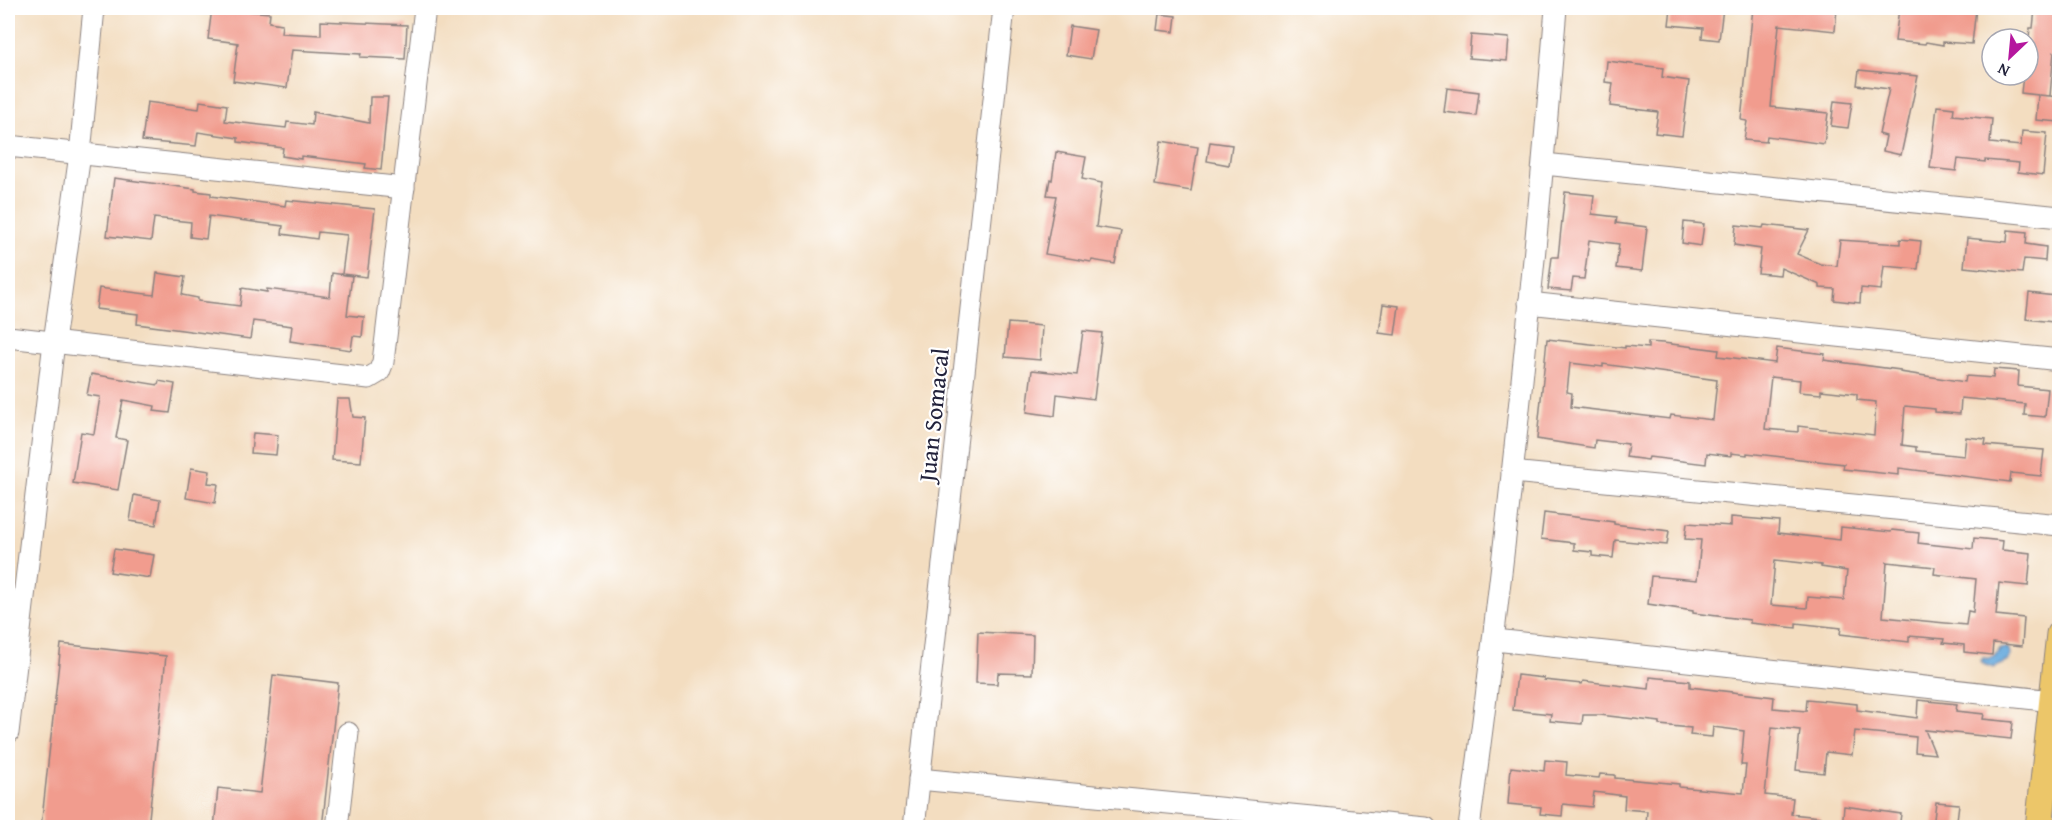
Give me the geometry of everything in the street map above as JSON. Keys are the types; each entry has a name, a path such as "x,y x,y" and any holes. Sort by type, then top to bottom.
{"main road":[{"path":"2039,828 2054,712 2060,634"}],"street":[{"path":"8,733 14,615 80,154 94,8"},
{"path":"8,337 369,378 379,372 383,362 425,8"},
{"name":"Juan Somacal","path":"914,828 1004,8"},
{"path":"1469,828 1495,640 1544,164 1556,8"},
{"path":"8,146 404,188"},
{"path":"1544,164 2060,217"},
{"path":"1529,303 2060,360"},
{"path":"1512,472 2060,525"},
{"path":"1495,640 2054,712"},
{"path":"337,828 348,733"},
{"path":"919,779 1425,828"}],"water":[{"path":"2000,648 2008,648 2011,655 2008,661 1994,668 1983,664 1981,661 1983,658 1993,657"}],"building":[{"path":"212,8 270,13 269,22 282,24 281,33 321,35 321,21 407,25 405,59 292,50 287,88 233,81 238,43 208,39"},
{"path":"1671,8 1723,8 1719,40 1702,38 1703,28 1669,25"},
{"path":"1753,8 1837,8 1835,31 1779,25 1771,107 1828,113 1824,144 1767,136 1766,142 1744,140 1747,121 1741,120"},
{"path":"1899,8 1976,8 1972,44 1943,42 1943,45 1895,41"},
{"path":"2035,9 2060,12 2060,53 2054,52 2050,96 2039,95 2060,97 2060,122 2036,120 2038,95 2021,93 2022,87 2040,87 2040,27 2033,27"},
{"path":"1159,14 1176,16 1174,32 1157,30"},
{"path":"1070,26 1096,30 1091,59 1066,55"},
{"path":"1471,35 1509,38 1507,61 1469,58"},
{"path":"1607,61 1663,68 1662,77 1689,81 1682,136 1655,133 1658,112 1610,106 1613,83 1605,82"},
{"path":"1859,70 1918,76 1901,155 1883,151 1886,136 1879,134 1889,89 1857,85"},
{"path":"1447,88 1479,92 1476,116 1444,112"},
{"path":"370,97 388,97 381,170 365,168 366,164 301,156 301,159 282,156 283,148 238,142 238,138 198,132 196,146 142,141 147,102 199,109 200,101 227,105 225,121 286,128 287,122 312,125 313,112 369,123"},
{"path":"1834,101 1852,103 1848,128 1831,126"},
{"path":"1937,106 1954,108 1953,115 1992,119 1990,143 2021,146 2022,131 2047,133 2043,175 2018,172 2019,163 1985,160 1985,162 1958,159 1956,171 1930,168"},
{"path":"1161,141 1198,147 1191,191 1155,185"},
{"path":"1210,142 1232,145 1229,165 1207,161"},
{"path":"1056,152 1086,157 1082,179 1102,183 1096,227 1121,231 1115,264 1045,254 1056,196 1047,195 1050,179 1052,180"},
{"path":"114,178 195,189 195,191 211,193 211,196 285,206 286,200 375,209 367,277 342,274 347,235 318,232 317,239 282,234 283,226 209,216 206,239 190,237 191,222 154,218 151,241 107,236"},
{"path":"1565,192 1594,195 1592,214 1617,217 1616,223 1647,227 1642,271 1616,268 1619,244 1589,240 1584,279 1573,278 1571,291 1548,289 1552,257 1558,257"},
{"path":"1684,222 1704,224 1701,246 1682,243"},
{"path":"1736,225 1763,228 1764,225 1809,230 1797,254 1820,264 1837,266 1840,240 1900,244 1900,239 1921,241 1918,269 1884,266 1881,290 1861,288 1860,303 1834,300 1835,289 1820,288 1820,285 1781,268 1780,275 1758,273 1761,249 1734,245"},
{"path":"2008,230 2027,232 2026,244 2046,247 2045,261 2024,259 2022,273 1964,267 1967,238 2007,242"},
{"path":"157,273 185,277 182,295 198,298 198,301 240,306 242,288 330,297 332,273 352,276 347,315 364,317 362,337 353,336 351,350 290,341 292,326 253,321 250,339 137,324 138,314 96,309 99,288 154,295"},
{"path":"2029,293 2055,296 2053,322 2026,319"},
{"path":"1383,304 1399,306 1395,335 1379,333"},
{"path":"1008,323 1042,326 1040,360 1005,357"},
{"path":"1083,331 1102,333 1094,399 1057,394 1055,416 1027,412 1032,370 1077,375"},
{"path":"1547,339 1625,348 1625,346 1648,348 1648,342 1663,343 1719,350 1718,356 1775,363 1777,348 1825,354 1824,360 1900,370 1900,372 1965,382 1966,376 1993,378 1994,369 2019,371 2018,386 2048,389 2045,417 2024,415 2025,404 1961,398 1960,414 1905,406 1902,445 1916,447 1916,451 1964,456 1966,437 1986,439 1985,445 2044,450 2041,476 2011,473 2010,482 1899,468 1899,475 1843,469 1844,464 1747,453 1747,455 1731,453 1731,456 1707,453 1706,464 1649,457 1648,460 1626,457 1628,444 1595,440 1594,448 1537,439","holes":["1570,363 1603,367 1603,364 1717,380 1713,420 1671,415 1670,419 1571,407 1572,393 1567,392","1771,377 1800,380 1799,392 1821,394 1821,390 1857,394 1857,400 1876,402 1874,435 1798,426 1798,432 1765,429"]},
{"path":"91,374 158,385 159,381 175,384 170,413 154,411 155,406 123,400 116,438 127,440 118,490 73,483 81,432 94,434 100,397 87,395"},
{"path":"337,399 350,399 353,417 365,418 361,462 332,460"},
{"path":"253,433 278,435 276,455 251,453"},
{"path":"191,468 210,471 208,483 218,484 215,503 186,498"},
{"path":"134,495 160,500 156,525 130,521"},
{"path":"1544,513 1669,531 1667,545 1615,540 1613,558 1592,556 1592,552 1574,550 1574,543 1541,539"},
{"path":"1731,517 1779,521 1778,533 1840,540 1841,527 1891,532 1892,530 1919,533 1918,543 1973,549 1974,538 2003,541 2002,550 2031,553 2028,586 1999,583 1996,615 2024,618 2022,646 1993,643 1992,655 1964,652 1964,645 1943,643 1944,639 1909,636 1909,642 1840,634 1841,628 1796,623 1796,628 1750,623 1750,620 1693,613 1693,611 1648,604 1651,576 1697,580 1701,540 1685,539 1687,523 1731,526","holes":["1775,560 1821,565 1821,567 1847,571 1844,600 1808,597 1807,608 1771,605","1887,562 1935,567 1934,574 1976,579 1973,612 1968,611 1966,625 1883,617"]},
{"path":"114,549 154,555 150,578 110,572"},
{"path":"978,632 1033,635 1032,674 998,673 997,684 976,683"},
{"path":"61,644 166,656 148,828 41,828"},
{"path":"273,675 338,683 322,828 214,828 218,788 260,793"},
{"path":"1517,675 1544,678 1544,680 1582,684 1583,681 1649,689 1650,677 1690,681 1690,687 1774,697 1773,708 1806,711 1807,699 1857,704 1857,710 1917,718 1918,700 1957,704 1956,711 1984,714 1983,719 2013,722 2011,739 1925,730 1935,754 1915,752 1916,737 1855,731 1852,755 1826,752 1824,773 1796,770 1800,730 1772,727 1765,795 1793,798 1791,814 1820,817 1820,828 1740,828 1705,824 1705,828 1674,828 1646,824 1647,811 1624,809 1625,796 1594,792 1592,807 1563,804 1562,816 1540,814 1541,807 1508,804 1511,767 1544,771 1545,760 1567,762 1566,775 1599,778 1600,774 1615,775 1615,778 1679,784 1679,787 1743,793 1746,765 1741,765 1744,731 1713,727 1712,737 1690,735 1691,728 1600,715 1583,715 1582,724 1550,721 1551,714 1513,710"},
{"path":"1936,802 1959,804 1956,828 1933,828"},
{"path":"1844,806 1901,814 1899,828 1842,828"}]}
